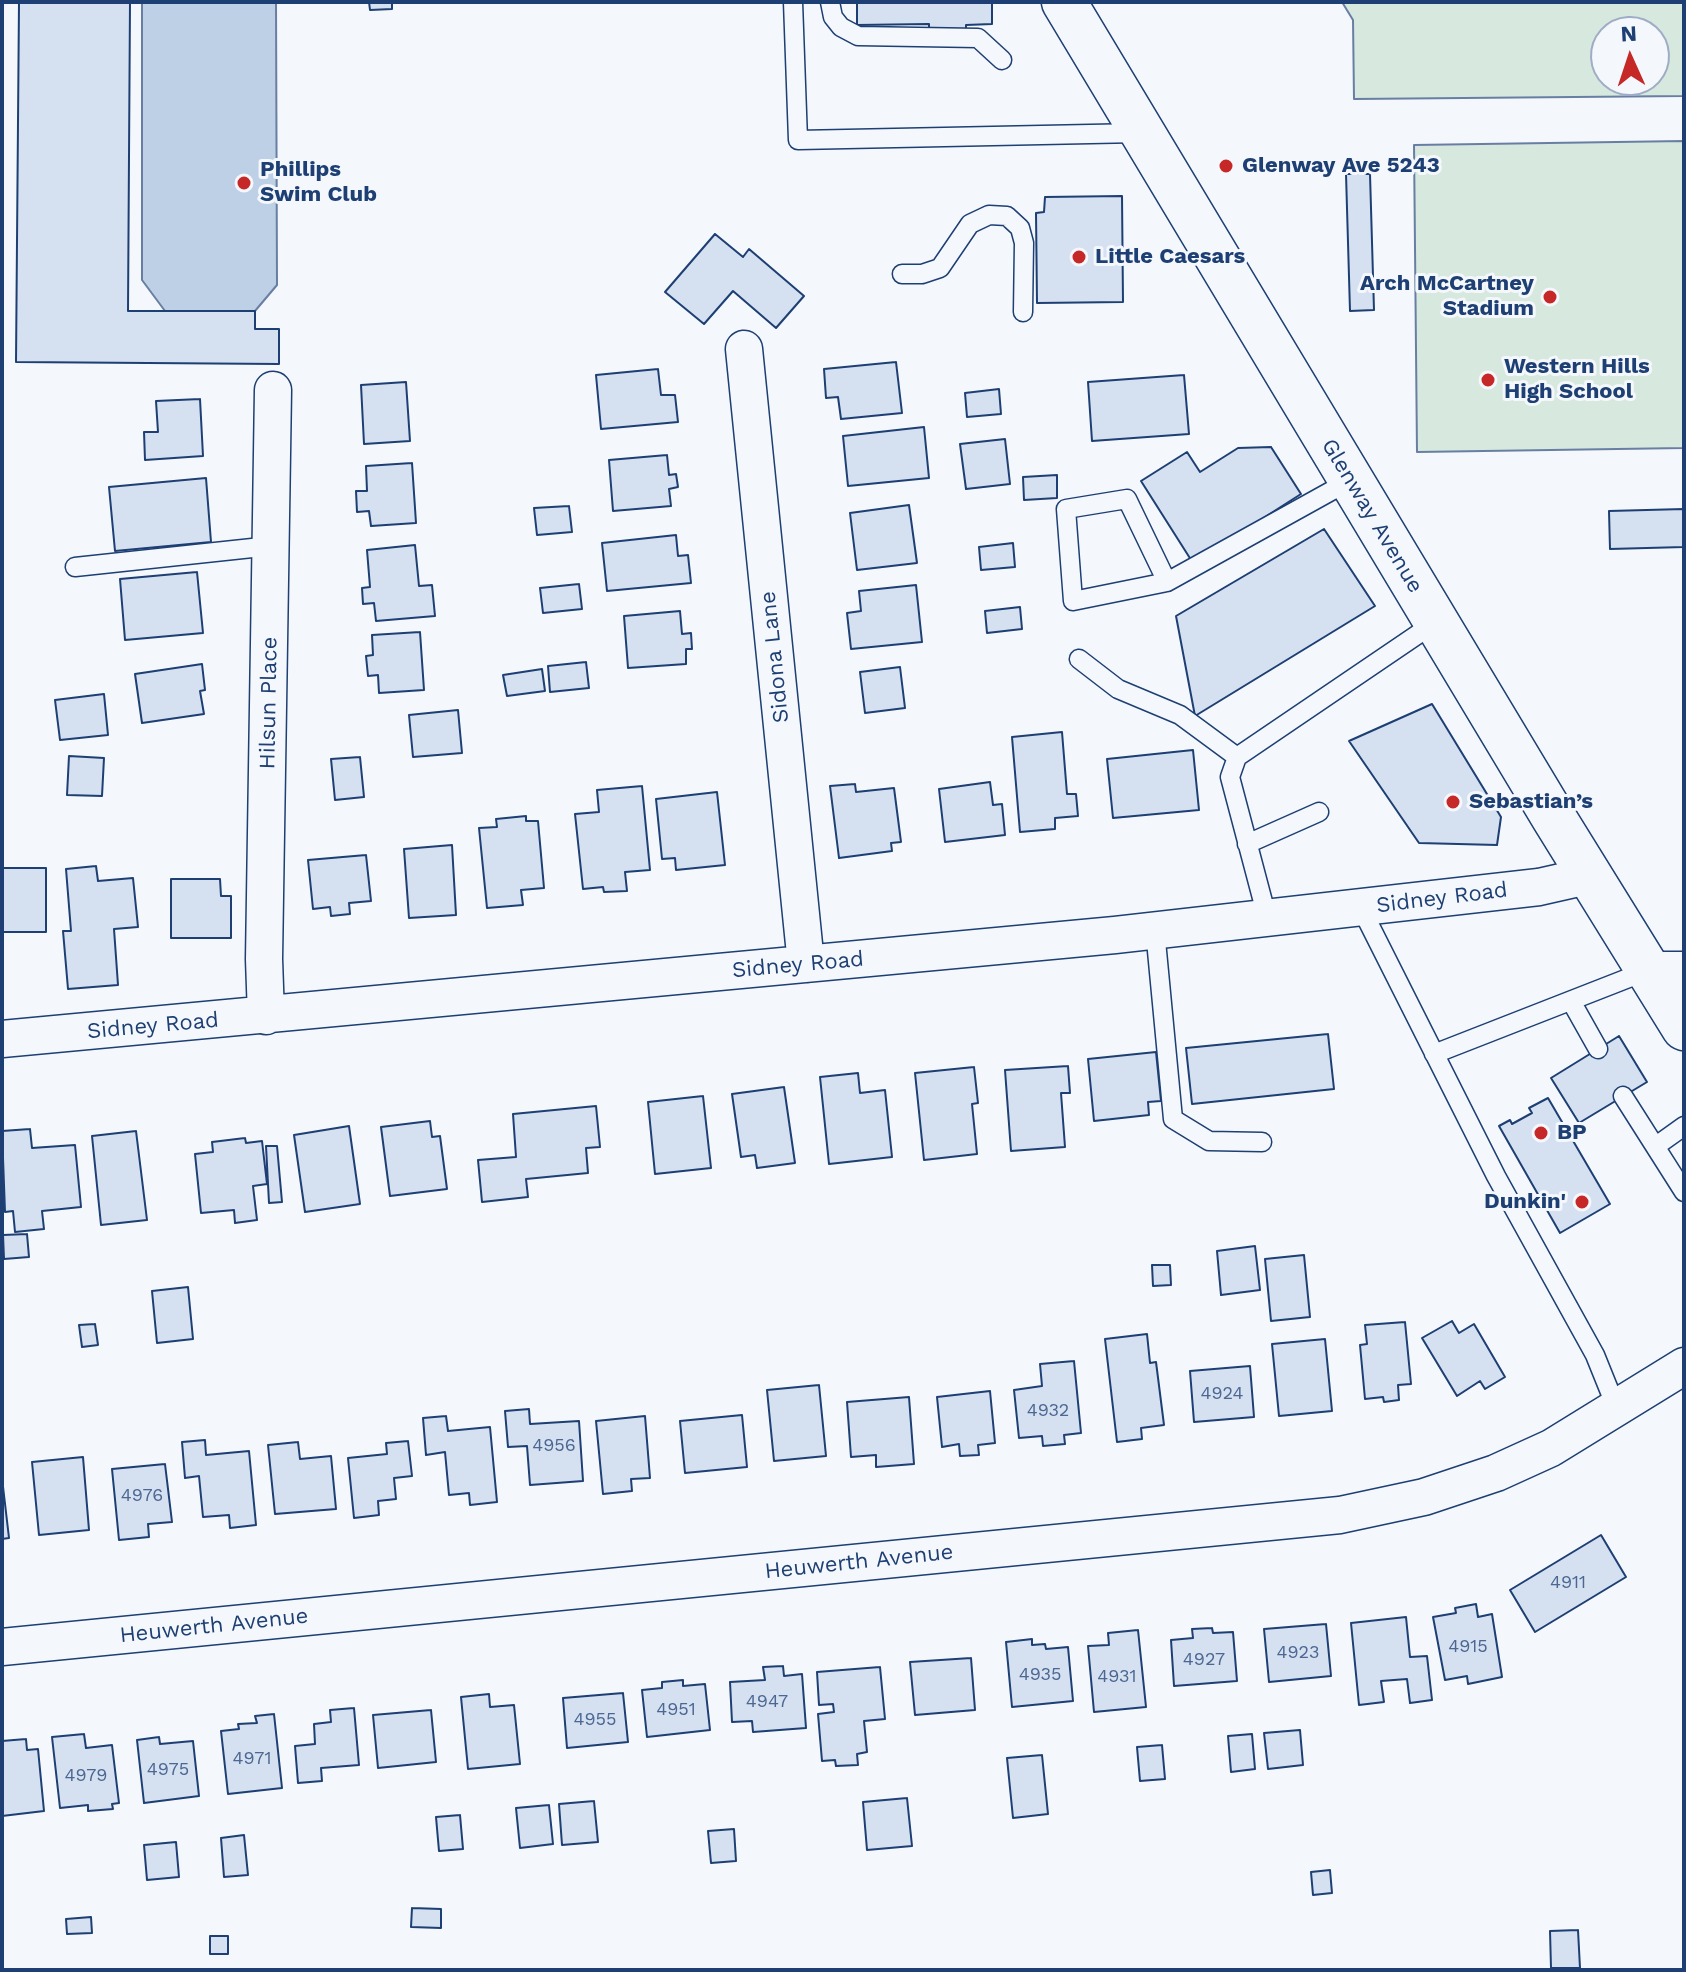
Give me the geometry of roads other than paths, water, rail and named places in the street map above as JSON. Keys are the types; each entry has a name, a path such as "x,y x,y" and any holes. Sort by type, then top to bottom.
{"main road":[{"name":"Glenway Avenue","path":"1064,2 1554,818 1592,875 1667,970 1684,1028"}],"street":[{"name":"Sidona Lane","path":"744,349 806,964"},
{"name":"Hilsun Place","path":"266,1016 264,959 273,390"},
{"name":"Sidney Road","path":"2,1039 1155,930 1539,887 1592,875"},
{"name":"Heuwerth Avenue","path":"2,1647 1340,1515 1424,1497 1496,1473 1551,1448 1684,1366"}],"lane":[{"path":"793,2 798,140 1142,133"},
{"path":"830,2 833,17 841,27 858,36 978,38 1002,60"},
{"path":"902,274 922,274 940,268 970,224 989,215 1007,216 1020,228 1024,243 1023,312"},
{"path":"1167,582 1127,499 1066,509 1073,601 1167,582 1351,480"},
{"path":"75,567 271,546"},
{"path":"1267,917 1230,777 1237,757 1436,622"},
{"path":"1079,659 1118,689 1180,715 1237,757"},
{"path":"1247,844 1319,812"},
{"path":"1361,908 1496,1176 1595,1355 1616,1407"},
{"path":"1155,930 1173,1119 1209,1141 1262,1142"},
{"path":"1434,1054 1571,1001 1667,970"},
{"path":"1571,1001 1598,1049"},
{"path":"1623,1096 1684,1192"},
{"path":"1656,1146 1684,1126"}],"water":[{"path":"142,2 276,2 277,285 255,311 165,311 142,280"}],"place":[{"name":"Glenway Ave 5243","path":"1226,166"},
{"name":"Phillips Swim Club","path":"244,183"},
{"name":"Little Caesars","path":"1079,257"},
{"name":"Arch McCartney Stadium","path":"1550,297"},
{"name":"Western Hills High School","path":"1488,380"},
{"name":"Sebastian’s","path":"1453,802"},
{"name":"BP","path":"1541,1133"},
{"name":"Dunkin'","path":"1582,1202"}]}
